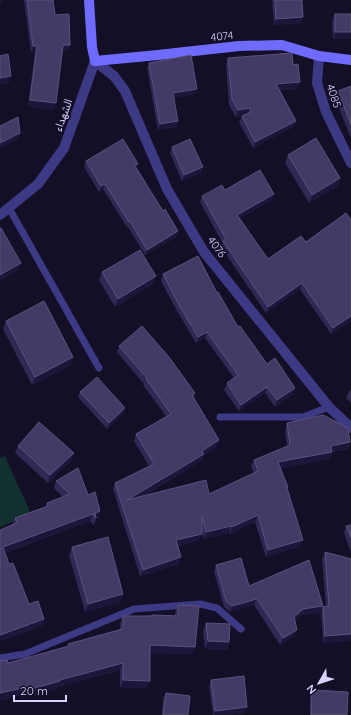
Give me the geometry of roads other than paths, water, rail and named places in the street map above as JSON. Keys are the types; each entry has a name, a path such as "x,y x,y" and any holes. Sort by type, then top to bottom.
{"street":[{"name":"الشهداء","path":"0,215 38,184 64,148 95,60 92,47 89,0"},
{"name":"4074","path":"95,60 238,46 282,45 320,56 351,60"},
{"name":"4085","path":"320,56 317,83 326,112 351,163"},
{"name":"4076","path":"95,60 114,76 125,91 167,189 204,252 329,406 351,428"}],"lane":[{"path":"9,208 99,368"},
{"path":"220,417 303,417 329,406"},
{"path":"0,658 25,654 134,609 200,604 217,608 241,628"}]}
